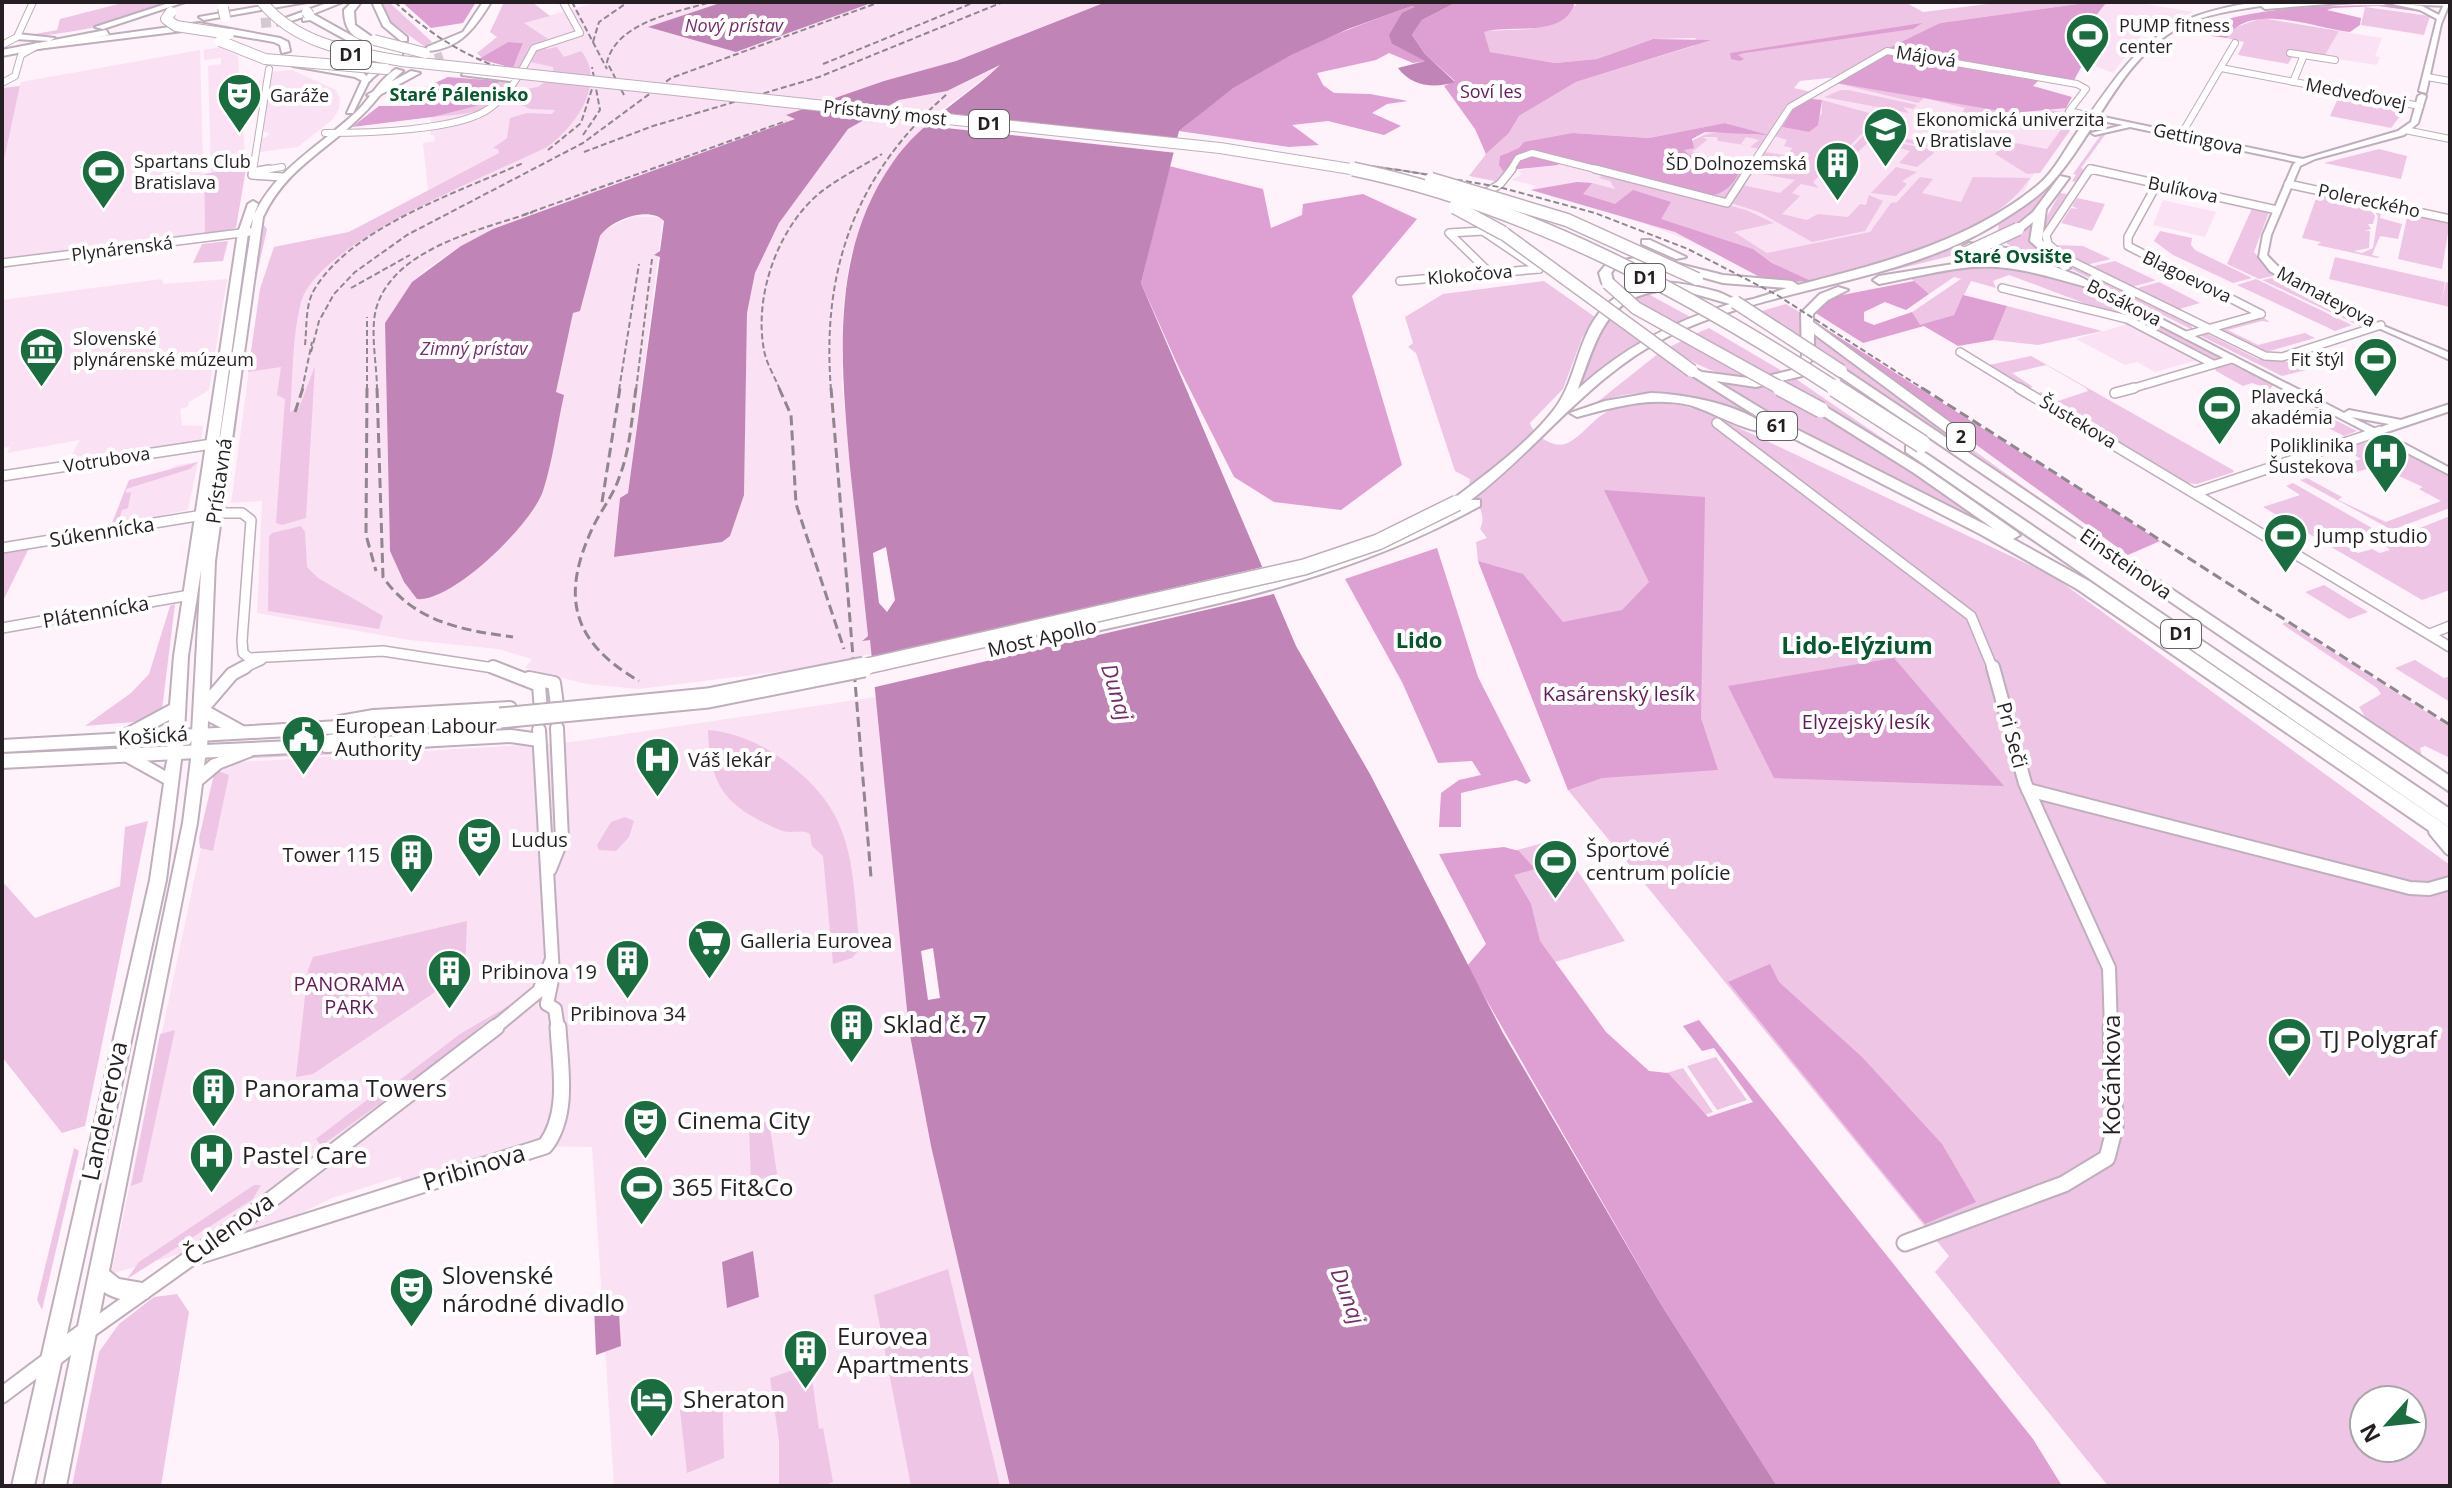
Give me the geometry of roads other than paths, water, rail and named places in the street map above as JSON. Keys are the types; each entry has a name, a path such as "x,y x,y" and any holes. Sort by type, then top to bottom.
{"highway":[{"path":"32,46 181,2"},
{"name":"D1","path":"251,2 273,26 314,45 373,60 466,73"},
{"name":"D1","path":"262,2 275,18 291,29 334,46 401,61 514,74"},
{"path":"32,46 287,2"},
{"path":"105,32 299,14 339,2"},
{"path":"357,2 349,12 351,30 420,57"},
{"path":"376,2 390,29 420,57"},
{"path":"137,29 193,6 222,7 254,23"},
{"path":"175,14 166,19 172,24 234,32 271,30"},
{"path":"299,14 362,45 514,74"},
{"path":"299,14 317,31 315,36"},
{"path":"105,32 199,26 234,32 280,41 289,56 356,73 366,80"},
{"path":"137,29 189,33 220,41 265,59 466,73"},
{"path":"234,32 259,44 309,59 359,67"},
{"path":"17,37 58,37"},
{"path":"289,56 302,45"},
{"path":"372,95 415,73"},
{"name":"Prístavný most","path":"466,73 1300,164 1431,186"},
{"name":"Prístavný most","path":"514,74 1257,153 1343,167"},
{"path":"1343,167 1431,186 1503,233"},
{"name":"D1","path":"1343,167 1482,205 1603,256 1757,339 2450,804"},
{"name":"D1","path":"1431,186 1533,231 1671,300 1917,446 2450,820"}],"main road":[{"path":"420,57 459,44 472,30 487,2"},
{"path":"420,57 479,34 494,2"},
{"path":"1692,371 1756,383 1792,376 1805,366 1808,356 1807,313 1824,297 1958,257 2018,229 2041,209 2143,49 2166,29 2209,13 2274,2"},
{"path":"2100,114 2155,49 2189,25 2251,9 2351,2"},
{"path":"2396,2 2447,5"},
{"path":"2,49 105,32"},
{"path":"366,80 382,68"},
{"name":"Prístavná","path":"199,742 212,444 243,233 251,207 278,174 359,114 381,82 399,71"},
{"name":"Prístavná","path":"327,136 352,109 366,80"},
{"path":"346,124 357,132"},
{"path":"1932,250 2000,215 2046,183 2091,130"},
{"path":"327,136 357,132"},
{"name":"Prístavná","path":"176,743 190,595 208,514 257,231 265,199 278,174"},
{"path":"1431,186 1547,203 1601,222 1746,283"},
{"path":"1431,186 1507,199 1586,226 1674,266 1735,302"},
{"path":"2041,209 2036,241 2064,268"},
{"path":"2000,215 1995,238 2014,252"},
{"name":"61","path":"1503,233 1692,371 1767,420 1867,475"},
{"path":"1549,430 1607,370 1646,343 1709,316 1819,286 1932,250 1959,246 2014,252"},
{"path":"1819,286 1746,283 1642,259 1611,265 1605,273 1608,283 1636,308 1821,410 1919,470 2062,572"},
{"path":"1901,274 1918,275 1972,264 2001,264 2047,271 2083,282"},
{"path":"1549,430 1577,413 1626,369 1697,330 1809,294 1924,267"},
{"path":"1549,430 1572,391 1584,351 1607,311 1627,292 1670,285 1694,288 1735,302"},
{"name":"Einsteinova","path":"1735,302 2114,554 2450,785"},
{"name":"2","path":"1806,322 2093,534 2114,554"},
{"path":"1577,413 1633,396 1688,400 1724,411 1829,461 1867,475"},
{"name":"Most Apollo","path":"497,723 599,722 782,696 1290,580 1361,558 1421,533 1479,500 1523,466 1549,430"},
{"name":"Einsteinova","path":"1867,475 2062,572 2450,838"},
{"path":"123,746 178,708"},
{"path":"201,710 239,731"},
{"name":"Košická","path":"199,742 239,731 497,723"},
{"name":"Košická","path":"4,751 199,742 257,749 293,747 363,736 497,723"}],"street":[{"path":"2,49 17,37 33,2"},
{"path":"327,136 474,117 489,110 515,82 534,48 580,33 563,2"},
{"path":"2386,2 2422,8 2440,18"},
{"path":"2302,161 2405,130 2414,123 2440,18 2447,5"},
{"path":"2438,36 2447,28"},
{"path":"2181,135 2232,45"},
{"path":"4,80 15,76 21,55 32,46"},
{"name":"Májová","path":"1483,195 1507,177 1515,158 1522,153 1532,153 1727,203 1790,107 1887,51 2085,87 2069,111"},
{"path":"2290,53 2335,60"},
{"name":"Medveďovej","path":"2293,82 2304,55"},
{"name":"Medveďovej","path":"2221,68 2420,106"},
{"path":"269,69 252,175 278,174"},
{"path":"2427,77 2450,81"},
{"path":"2069,111 2100,114"},
{"path":"2069,111 2091,130 2120,127 2154,129"},
{"path":"2115,111 2143,127"},
{"name":"Gettingova","path":"2100,114 2143,127 2302,161"},
{"path":"2405,130 2450,139"},
{"name":"Mamateyova","path":"2302,161 2288,184 2262,251 2268,265 2293,284 2450,357"},
{"name":"Bulíkova","path":"2090,169 2277,210"},
{"name":"Blagoevova","path":"2090,169 2046,235 2048,244 2063,257 2208,329"},
{"path":"253,171 278,174"},
{"name":"Blagoevova","path":"2157,184 2128,237 2128,246 2261,314 2189,334"},
{"name":"Polereckého","path":"2288,184 2450,219"},
{"path":"1472,201 1483,195 1490,206 1490,219 1483,231 1458,231 1448,235 1490,273"},
{"path":"243,233 257,231"},
{"name":"Klokočova","path":"1400,281 1539,269 1483,231"},
{"name":"Plynárenská","path":"2,263 243,233"},
{"name":"Bosákova","path":"2014,252 2064,268 2450,472"},
{"name":"Bosákova","path":"2014,252 2189,334 2342,411 2377,432 2450,466"},
{"path":"2002,288 2127,319 2213,364"},
{"path":"2208,329 2260,355 2278,358 2381,325"},
{"name":"Šustekova","path":"1960,352 2450,647"},
{"path":"2115,393 2232,359"},
{"path":"2195,493 2448,409"},
{"path":"2342,411 2404,423"},
{"name":"Pri Seči","path":"1717,423 1971,616 1989,654 2028,790 2410,888 2429,889 2450,883"},
{"path":"2404,423 2403,436 2424,453"},
{"name":"Votrubova","path":"2,476 212,444"},
{"path":"208,514 242,513 251,520 243,653 249,658 383,651 483,665 528,678 549,680 556,688 558,712 541,708 539,685 528,678"},
{"name":"Súkennícka","path":"2,548 208,514"},
{"name":"Plátennícka","path":"2,628 190,595"},
{"path":"2430,634 2450,626"},
{"path":"201,710 232,674 265,658"},
{"name":"Košická","path":"304,729 374,716 541,708"},
{"name":"Pribinova","path":"550,869 562,839 557,728"},
{"name":"Košická","path":"293,747 539,735"},
{"name":"Pribinova","path":"190,1260 549,1142 560,1111 558,1019 555,1009 547,1004 553,982 550,869 539,735"},
{"name":"Landererova","path":"55,1486 196,781 199,742"},
{"name":"Landererova","path":"23,1486 158,880 176,743"},
{"path":"123,746 172,781"},
{"path":"196,781 216,764 257,749"},
{"name":"Kočánkova","path":"1905,1243 1981,1212 2043,1192 2094,1167 2112,1148 2115,1127 2114,1020 2109,968 2028,790"},
{"path":"2430,824 2450,849"},
{"name":"Čulenova","path":"2,1395 141,1291 190,1260 521,1008 539,991 552,959"},
{"path":"521,1008 547,1004"},
{"path":"98,1275 115,1288 141,1291"}],"water":[{"name":"Nový prístav","path":"723,2 874,2 736,52 648,27"},
{"path":"1106,2 1457,2 1422,20 1412,35 1425,54 1455,82 1424,84 1409,79 1398,68 1425,61 1392,44 1389,35 1402,13 1415,7 1412,6 1348,29 1291,55 1233,88 1179,131 1141,283 1296,646 1370,774 1503,1033 1662,1306 1777,1486 1010,1486 931,1146 909,1030 870,640 862,641 868,636 850,467 843,348 849,271 858,233 872,197 904,147 1000,65 947,91 899,100 848,129 779,223 755,273 747,313 744,495 730,536 722,542 614,557 620,498 628,493 660,257 654,255 660,251 664,221 658,216 640,214 621,220 600,236 580,311 573,313 556,392 564,395 543,491 536,505 508,541 450,588 432,597 417,599 404,582 390,551 385,323 412,282 461,246 493,229 795,119 786,115 884,81 956,61"},
{"path":"753,1251 759,1297 727,1308 722,1262"},
{"path":"618,1297 621,1346 596,1355 594,1306"}],"tunnel":[{"path":"261,23 286,21"},
{"path":"435,58 444,55"}],"railway":[{"path":"395,2 444,40 497,67 537,79 595,85"},
{"path":"572,2 607,69"},
{"path":"593,42 599,22 628,2"},
{"path":"620,88 607,62 613,48 623,37 650,21 711,2"},
{"path":"653,91 671,78 880,2"},
{"path":"823,64 975,2"},
{"path":"740,100 819,77 1003,2"},
{"path":"592,67 595,85"},
{"path":"583,135 600,110 595,85"},
{"path":"595,85 620,88"},
{"path":"620,88 653,91"},
{"path":"620,88 624,95"},
{"path":"548,150 581,123 592,89"},
{"path":"311,352 319,321 334,294 355,272 407,235 583,143 653,91"},
{"path":"653,91 740,100"},
{"path":"921,119 947,94"},
{"path":"584,152 653,126 740,100"},
{"path":"740,100 921,119"},
{"path":"831,390 829,346 832,304 839,264 851,227 889,157 921,119"},
{"path":"921,119 1400,170 1499,187 1595,213 1688,249 1777,295 1925,390"},
{"path":"523,215 786,121"},
{"path":"780,390 765,355 762,330 765,288 779,248 789,229 815,197 882,154"},
{"path":"305,345 311,296 331,268 353,248 408,214 523,163"},
{"path":"377,390 374,318 385,288 419,256 441,244 533,212"},
{"path":"351,288 410,255"},
{"path":"636,390 652,259"},
{"path":"619,390 639,264"},
{"path":"367,317 367,388"},
{"path":"302,390 312,342"},
{"path":"295,412 303,388"},
{"path":"367,388 366,535 376,571"},
{"path":"377,388 383,577 395,592 424,614 458,627 513,637"},
{"path":"602,502 620,388"},
{"path":"636,388 623,467 583,552 575,596 578,616 586,634 616,666 639,681"},
{"path":"779,388 791,415 796,504 844,649"},
{"path":"831,388 871,877"},
{"path":"1922,388 2450,725"}],"place":[{"name":"PUMP fitness center","path":"2088,75"},
{"name":"Garáže","path":"239,135"},
{"name":"Ekonomická univerzita v Bratislave","path":"1885,169"},
{"name":"ŠD Dolnozemská","path":"1838,203"},
{"name":"Spartans Club Bratislava","path":"103,211"},
{"name":"Slovenské plynárenské múzeum","path":"42,388"},
{"name":"Fit štýl","path":"2375,399"},
{"name":"Plavecká akadémia","path":"2220,446"},
{"name":"Poliklinika Šustekova","path":"2385,495"},
{"name":"Jump studio","path":"2285,575"},
{"name":"European Labour Authority","path":"304,776"},
{"name":"Váš lekár","path":"657,799"},
{"name":"Ludus","path":"480,879"},
{"name":"Tower 115","path":"411,894"},
{"name":"Športové centrum polície","path":"1555,900"},
{"name":"Galleria Eurovea","path":"709,980"},
{"name":"Pribinova 34","path":"628,1001"},
{"name":"Pribinova 19","path":"450,1011"},
{"name":"Sklad č. 7","path":"852,1064"},
{"name":"TJ Polygraf","path":"2289,1079"},
{"name":"Panorama Towers","path":"213,1128"},
{"name":"Cinema City","path":"646,1160"},
{"name":"Pastel Care","path":"211,1195"},
{"name":"365 Fit&Co","path":"641,1227"},
{"name":"Slovenské národné divadlo","path":"411,1329"},
{"name":"Eurovea Apartments","path":"806,1390"},
{"name":"Sheraton","path":"652,1439"}],"district":[{"name":"Staré Pálenisko","path":"459,95"},
{"name":"Staré Ovsište","path":"2013,257"},
{"name":"Lido","path":"1419,640"},
{"name":"Lido-Elýzium","path":"1857,646"}],"park label":[{"name":"Soví les","path":"1491,92"},
{"name":"Kasárenský lesík","path":"1619,694"},
{"name":"Elyzejský lesík","path":"1866,722"},
{"name":"PANORAMA PARK","path":"349,996"}],"water label":[{"name":"Zimný prístav","path":"474,349"},
{"name":"Dunaj","path":"1117,692"},
{"name":"Dunaj","path":"1348,1296"}]}
